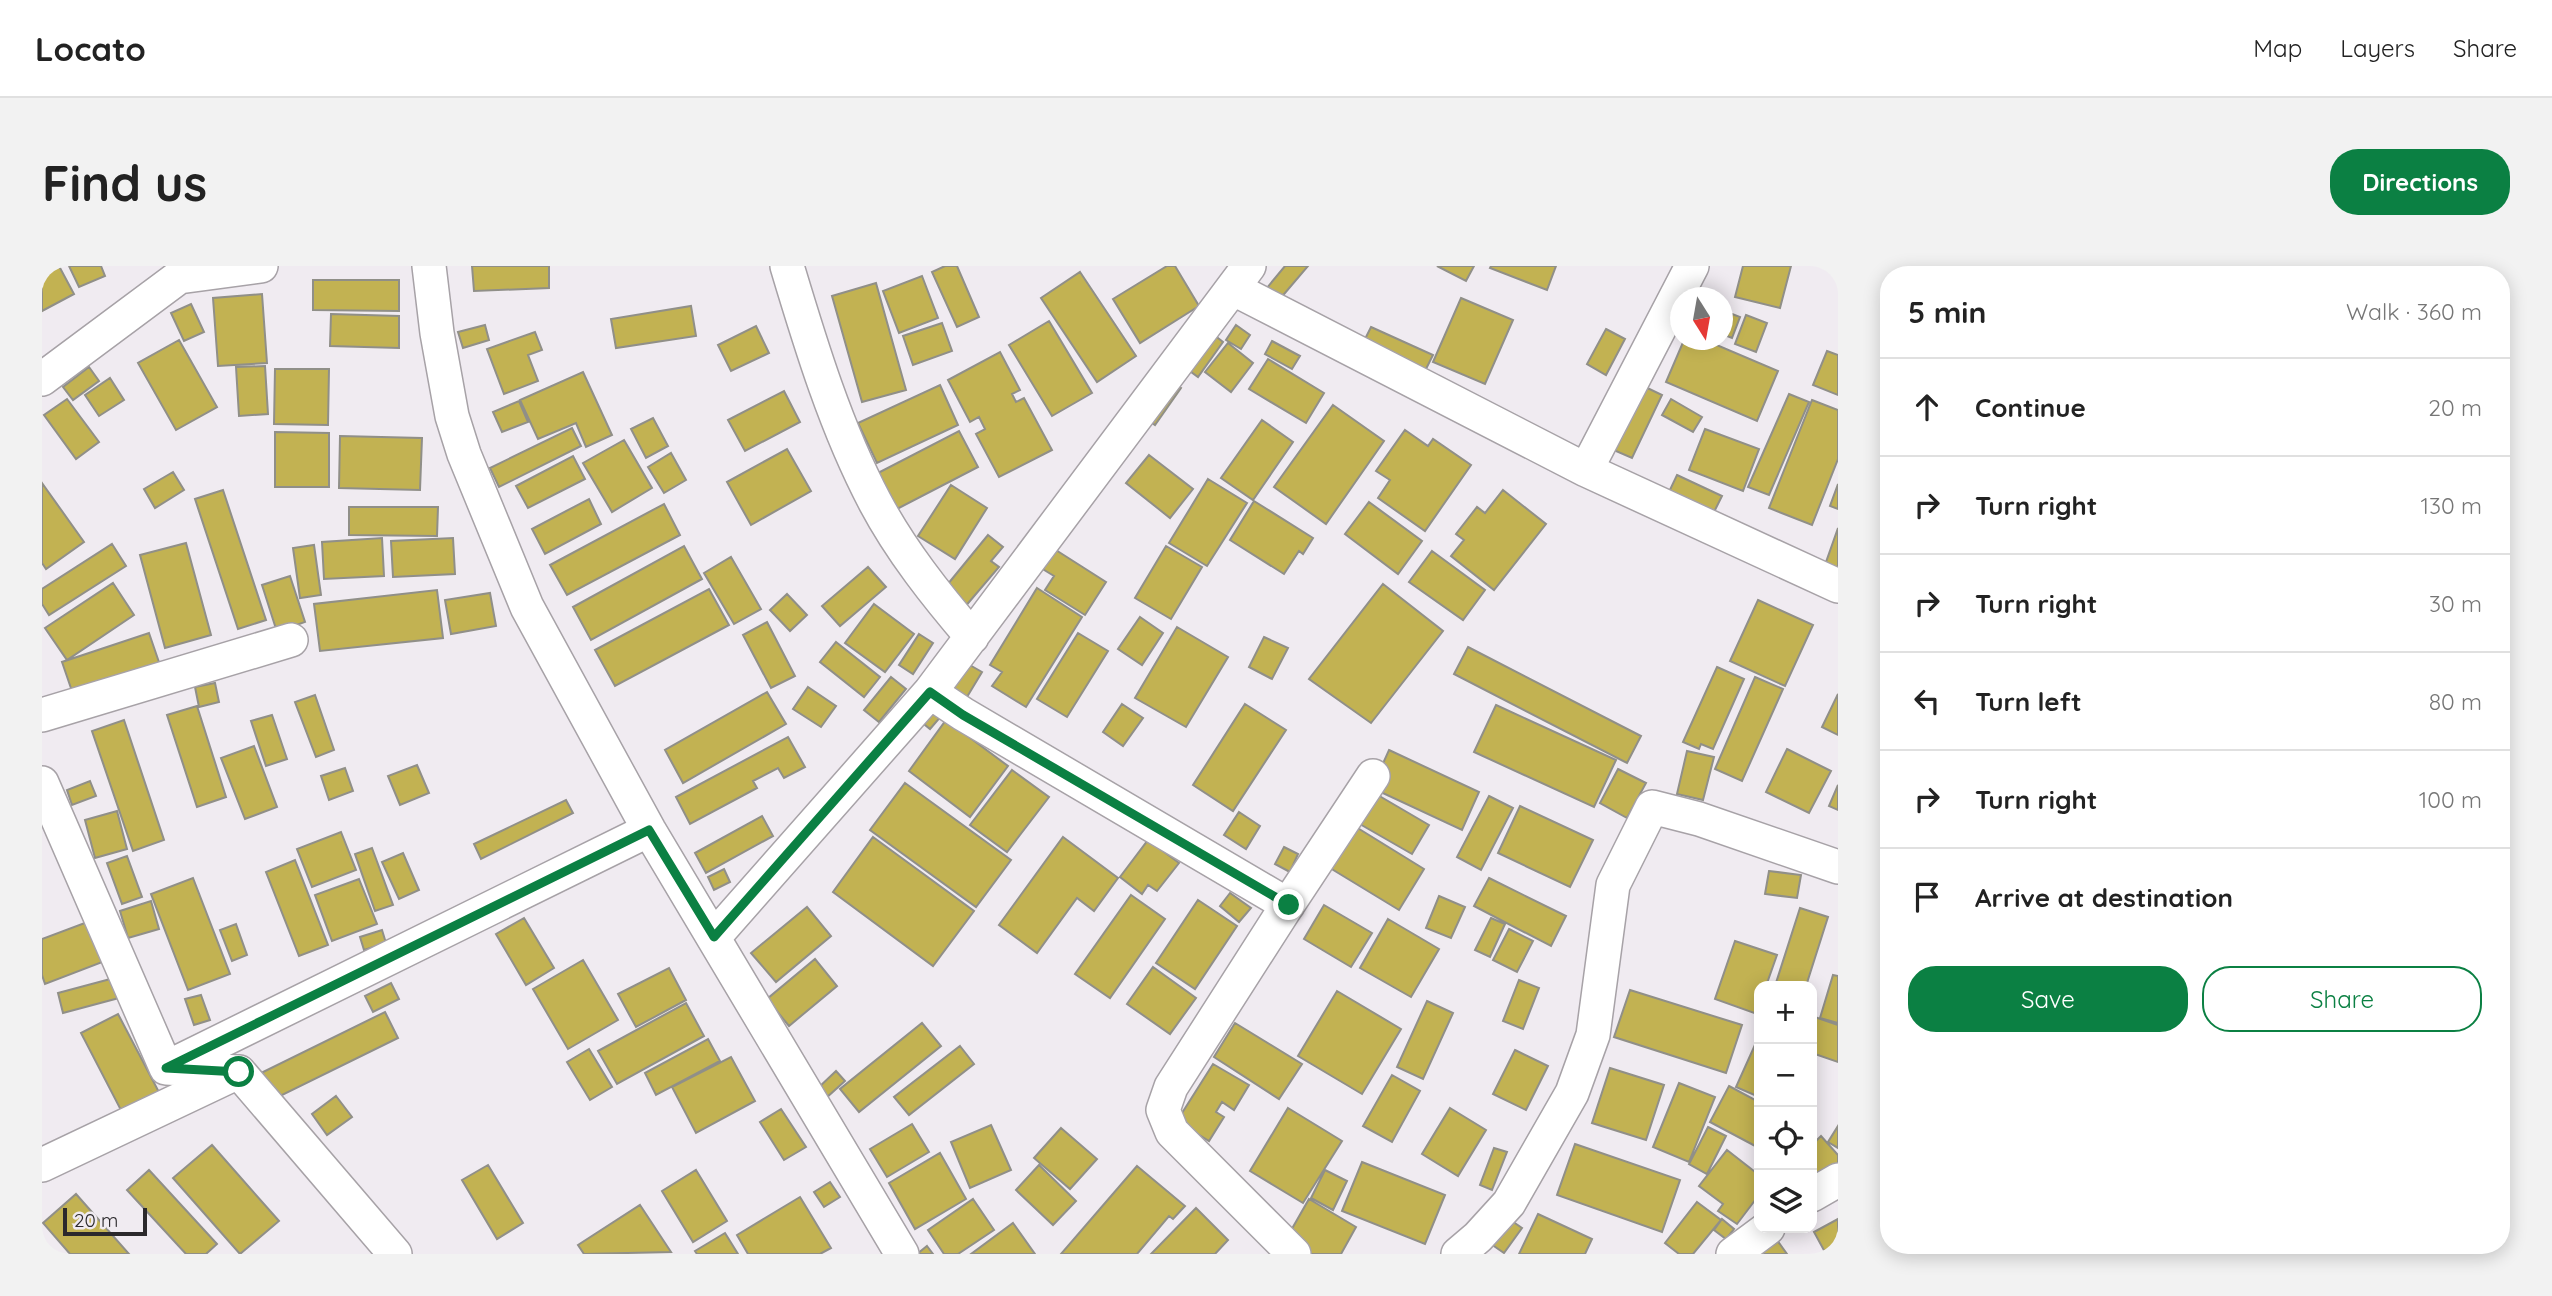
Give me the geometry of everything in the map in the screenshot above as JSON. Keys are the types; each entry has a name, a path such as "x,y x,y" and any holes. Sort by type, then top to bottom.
{"street":[{"path":"42,379 177,272 261,266"},
{"path":"429,266 437,333 452,416 464,454 527,607 649,830 902,1254"},
{"path":"786,266 843,435 875,503 932,590 971,636"},
{"path":"1586,470 1692,266"},
{"path":"714,937 930,692 1241,277 1586,470 1838,586"},
{"path":"42,715 291,640"},
{"path":"930,692 963,715 1289,905"},
{"path":"1294,1254 1172,1132 1163,1110 1171,1087 1373,776"},
{"path":"45,798 166,1068"},
{"path":"1458,1254 1510,1203 1572,1093 1593,1035 1613,885 1652,807 1699,819 1838,867"},
{"path":"166,1068 649,830"},
{"path":"166,1068 239,1072 395,1254"},
{"path":"42,1165 239,1072"},
{"path":"1817,1192 1838,1180"},
{"path":"1733,1254 1761,1233"}],"building":[{"path":"42,266 59,266 74,294 42,311"},
{"path":"69,266 101,266 105,276 79,287"},
{"path":"472,266 549,266 549,288 474,291"},
{"path":"945,266 957,266 979,317 957,327 932,272"},
{"path":"1167,266 1175,266 1199,306 1140,343 1113,299"},
{"path":"1285,266 1308,266 1279,300 1266,289"},
{"path":"1437,266 1474,266 1466,281"},
{"path":"1556,266 1547,290 1490,268"},
{"path":"1743,266 1791,266 1780,308 1735,297"},
{"path":"1080,272 1136,356 1097,382 1041,298"},
{"path":"922,276 938,318 899,333 883,291"},
{"path":"313,280 399,280 399,311 313,310"},
{"path":"876,283 906,390 862,402 832,296"},
{"path":"262,294 267,363 218,366 213,298"},
{"path":"1461,298 1513,320 1485,384 1433,362"},
{"path":"191,304 204,332 184,341 171,313"},
{"path":"691,306 696,336 616,348 611,319"},
{"path":"331,314 399,316 399,348 330,346"},
{"path":"1733,314 1740,317 1733,335"},
{"path":"1746,315 1767,323 1756,352 1735,344"},
{"path":"1049,321 1092,393 1052,416 1009,345"},
{"path":"942,323 952,351 913,365 903,336"},
{"path":"485,325 489,340 463,348 458,332"},
{"path":"1236,325 1250,335 1241,349 1226,340"},
{"path":"756,326 769,353 731,371 718,345"},
{"path":"1371,327 1433,355 1420,381 1358,353"},
{"path":"1606,329 1625,339 1606,375 1587,364"},
{"path":"1209,331 1223,342 1198,377 1183,366"},
{"path":"535,332 542,350 528,355 538,381 504,394 487,349"},
{"path":"179,340 217,407 176,430 138,363"},
{"path":"1272,341 1300,356 1292,369 1265,354"},
{"path":"1228,343 1253,363 1231,392 1205,372"},
{"path":"1680,350 1729,350 1778,371 1757,421 1666,382"},
{"path":"1827,351 1838,355 1838,395 1813,385"},
{"path":"1000,352 1020,390 1012,394 1016,402 1024,398 1052,450 999,477 976,434 985,429 979,417 970,422 948,380"},
{"path":"1268,359 1324,393 1306,423 1249,389"},
{"path":"265,366 268,414 239,416 236,367"},
{"path":"89,367 99,381 73,400 63,387"},
{"path":"275,369 329,369 328,425 274,424"},
{"path":"583,372 612,435 586,447 576,423 538,439 520,400"},
{"path":"110,378 124,400 99,416 85,395"},
{"path":"1170,380 1181,388 1155,425 1144,417"},
{"path":"1639,384 1662,395 1632,458 1609,448"},
{"path":"940,385 958,425 877,463 858,423"},
{"path":"784,391 800,422 745,451 728,420"},
{"path":"1789,394 1809,402 1769,495 1748,487"},
{"path":"67,399 99,442 76,459 44,415"},
{"path":"1671,399 1702,417 1693,432 1662,415"},
{"path":"1812,400 1838,410 1838,459 1812,525 1769,508"},
{"path":"519,401 528,422 502,432 493,412"},
{"path":"1333,405 1384,441 1326,524 1274,487"},
{"path":"653,418 668,446 646,458 631,429"},
{"path":"1262,420 1293,442 1253,500 1221,478"},
{"path":"572,428 581,446 499,487 490,468"},
{"path":"1705,429 1759,449 1743,491 1689,470"},
{"path":"1405,430 1428,446 1433,439 1471,465 1425,531 1378,498 1390,480 1376,471"},
{"path":"959,431 978,467 897,509 878,473"},
{"path":"275,432 329,433 329,487 275,487"},
{"path":"340,436 422,438 420,490 339,488"},
{"path":"624,440 652,488 612,512 583,463"},
{"path":"787,449 811,491 751,525 727,482"},
{"path":"671,453 686,480 664,493 648,467"},
{"path":"1149,455 1193,489 1170,518 1126,483"},
{"path":"573,456 585,479 528,508 516,486"},
{"path":"173,472 184,490 155,508 144,489"},
{"path":"1677,475 1722,496 1713,514 1668,494"},
{"path":"1208,479 1247,503 1207,566 1169,543"},
{"path":"42,483 84,542 46,569 42,563"},
{"path":"1838,484 1838,509 1830,506"},
{"path":"951,485 987,508 955,559 918,536"},
{"path":"223,490 266,620 238,629 195,499"},
{"path":"1503,490 1546,524 1494,590 1451,556 1464,540 1456,534 1477,507 1485,513"},
{"path":"589,499 601,524 545,554 532,529"},
{"path":"1254,501 1313,538 1303,554 1299,551 1284,574 1230,540"},
{"path":"1369,502 1422,541 1398,574 1345,534"},
{"path":"664,504 680,535 567,595 550,565"},
{"path":"349,507 438,507 437,536 349,535"},
{"path":"1838,528 1838,570 1825,565"},
{"path":"988,535 1003,547 991,561 999,567 964,608 943,590"},
{"path":"382,538 384,576 324,579 322,542"},
{"path":"453,538 455,574 393,577 391,541"},
{"path":"186,543 211,635 165,648 140,555"},
{"path":"112,544 126,566 49,615 42,604 42,589"},
{"path":"314,545 321,595 300,598 293,548"},
{"path":"1048,545 1106,582 1085,615 1045,590 1054,576 1036,565"},
{"path":"684,546 702,579 591,640 573,607"},
{"path":"1166,546 1202,567 1171,619 1135,598"},
{"path":"1432,551 1485,590 1463,620 1409,582"},
{"path":"731,557 761,609 734,624 704,573"},
{"path":"868,567 886,587 840,626 822,606"},
{"path":"290,576 305,622 277,632 262,585"},
{"path":"113,583 134,615 67,660 45,628"},
{"path":"1383,584 1443,631 1371,723 1309,679"},
{"path":"1037,588 1082,617 1026,707 992,686 1002,672 990,665"},
{"path":"709,589 729,625 615,686 595,650"},
{"path":"437,590 443,638 320,651 314,604"},
{"path":"490,593 496,626 451,634 445,600"},
{"path":"787,594 807,615 790,631 770,610"},
{"path":"1758,600 1813,625 1785,686 1730,661"},
{"path":"874,604 914,634 885,672 845,643"},
{"path":"1140,617 1163,633 1142,665 1118,649"},
{"path":"767,622 795,676 771,688 743,635"},
{"path":"1177,627 1228,657 1186,727 1135,698"},
{"path":"149,633 161,668 74,697 62,662"},
{"path":"1078,633 1108,651 1067,717 1037,699"},
{"path":"919,634 933,643 913,674 899,665"},
{"path":"1264,637 1288,648 1272,679 1249,667"},
{"path":"836,642 880,677 864,697 820,662"},
{"path":"1468,647 1641,736 1627,763 1454,674"},
{"path":"968,664 982,672 967,697 953,689"},
{"path":"1717,667 1744,679 1713,749 1701,744 1699,749 1683,742"},
{"path":"891,677 906,689 879,722 864,710"},
{"path":"1755,677 1783,689 1742,781 1715,769"},
{"path":"215,683 219,702 199,707 195,687"},
{"path":"808,687 836,706 821,727 793,709"},
{"path":"767,692 786,724 683,783 665,750"},
{"path":"1838,694 1838,735 1822,727"},
{"path":"315,695 334,750 316,757 295,702"},
{"path":"1122,704 1143,718 1123,746 1103,732"},
{"path":"1245,704 1286,730 1233,811 1193,785"},
{"path":"931,705 943,714 930,729 919,720"},
{"path":"1496,705 1616,760 1594,807 1474,752"},
{"path":"197,706 226,797 197,807 167,715"},
{"path":"272,715 287,759 266,766 251,721"},
{"path":"124,720 164,840 133,851 92,731"},
{"path":"946,720 1008,766 970,817 909,771"},
{"path":"788,737 805,767 784,778 778,768 753,781 757,788 690,824 676,797"},
{"path":"254,746 277,807 245,819 221,758"},
{"path":"1787,749 1831,771 1809,813 1766,792"},
{"path":"1389,750 1479,792 1462,830 1372,788"},
{"path":"1687,751 1714,757 1703,800 1677,794"},
{"path":"417,765 429,793 400,805 388,776"},
{"path":"345,768 353,791 329,800 321,776"},
{"path":"1618,769 1646,783 1627,818 1600,803"},
{"path":"1012,770 1049,797 1007,852 970,825"},
{"path":"90,781 96,796 72,805 67,790"},
{"path":"905,783 1011,860 976,907 870,830"},
{"path":"1838,785 1838,810 1829,806"},
{"path":"1376,794 1429,825 1412,854 1358,823"},
{"path":"1489,796 1513,808 1481,870 1457,857"},
{"path":"566,800 573,813 481,859 474,844"},
{"path":"1520,806 1593,840 1570,887 1498,853"},
{"path":"117,811 127,849 95,858 85,820"},
{"path":"1239,812 1260,826 1246,849 1224,835"},
{"path":"762,816 773,836 706,873 695,853"},
{"path":"1356,827 1424,869 1399,910 1330,868"},
{"path":"341,832 356,870 312,887 297,849"},
{"path":"873,837 974,911 933,966 833,892"},
{"path":"1063,837 1118,878 1094,911 1077,898 1037,953 999,925"},
{"path":"1148,840 1179,863 1157,891 1148,885 1142,894 1120,877"},
{"path":"1284,847 1298,854 1290,872 1275,864"},
{"path":"372,848 393,905 375,911 355,854"},
{"path":"403,853 419,890 399,899 382,862"},
{"path":"127,856 142,897 122,904 107,863"},
{"path":"295,860 328,945 299,956 266,872"},
{"path":"724,869 730,882 714,890 708,877"},
{"path":"1769,871 1801,875 1797,898 1765,894"},
{"path":"193,878 230,974 188,990 151,894"},
{"path":"1489,878 1566,916 1551,946 1474,906"},
{"path":"359,879 377,924 332,941 315,895"},
{"path":"1230,893 1251,908 1239,922 1220,906"},
{"path":"1131,895 1165,919 1110,998 1075,974"},
{"path":"1439,896 1465,907 1451,938 1426,928"},
{"path":"1198,900 1237,926 1195,989 1156,963"},
{"path":"151,901 159,929 128,938 120,911"},
{"path":"1324,905 1372,933 1351,967 1304,939"},
{"path":"807,907 831,936 776,982 751,953"},
{"path":"1800,908 1828,917 1808,981 1777,981"},
{"path":"524,918 554,968 526,985 496,934"},
{"path":"1491,918 1505,924 1490,957 1475,950"},
{"path":"1388,919 1439,949 1411,997 1360,968"},
{"path":"90,921 105,961 45,984 42,975 42,939"},
{"path":"236,924 247,955 232,961 220,930"},
{"path":"1509,929 1533,941 1517,972 1493,960"},
{"path":"382,930 386,943 364,950 360,937"},
{"path":"1735,941 1777,955 1768,981 1754,981 1754,1013 1715,999"},
{"path":"815,959 837,986 789,1026 767,999"},
{"path":"583,960 618,1020 568,1049 533,989"},
{"path":"1153,967 1196,998 1170,1034 1127,1004"},
{"path":"669,968 686,1000 636,1027 618,994"},
{"path":"1833,975 1838,976 1838,1023 1820,1018"},
{"path":"114,978 119,998 63,1013 58,993"},
{"path":"1519,980 1539,988 1523,1029 1503,1021"},
{"path":"391,983 399,999 373,1012 365,996"},
{"path":"1630,990 1742,1025 1726,1073 1614,1037"},
{"path":"1337,991 1401,1029 1362,1094 1298,1056"},
{"path":"201,995 210,1020 194,1025 185,999"},
{"path":"1427,1001 1453,1013 1423,1079 1397,1067"},
{"path":"686,1003 704,1036 617,1084 598,1051"},
{"path":"385,1012 398,1038 272,1100 259,1074"},
{"path":"118,1014 161,1096 124,1116 81,1033"},
{"path":"1817,1018 1838,1025 1838,1062 1817,1055"},
{"path":"922,1023 941,1046 859,1112 840,1089"},
{"path":"1235,1023 1302,1064 1279,1099 1214,1057"},
{"path":"708,1039 720,1061 656,1095 645,1073"},
{"path":"960,1046 974,1064 909,1115 894,1097"},
{"path":"1754,1047 1754,1095 1736,1087"},
{"path":"589,1049 612,1087 590,1100 567,1062"},
{"path":"1515,1050 1548,1066 1526,1110 1493,1094"},
{"path":"731,1057 755,1101 696,1133 672,1087"},
{"path":"1213,1064 1249,1085 1234,1110 1222,1102 1216,1112 1224,1117 1209,1141 1177,1121"},
{"path":"1610,1068 1664,1085 1646,1140 1592,1123"},
{"path":"836,1071 845,1081 826,1098 817,1089"},
{"path":"1392,1075 1420,1091 1392,1142 1363,1126"},
{"path":"1679,1083 1715,1097 1689,1162 1653,1147"},
{"path":"1729,1086 1754,1099 1754,1145 1710,1122"},
{"path":"336,1096 352,1117 327,1135 312,1114"},
{"path":"1288,1108 1342,1141 1303,1203 1250,1171"},
{"path":"1450,1108 1486,1130 1458,1176 1422,1154"},
{"path":"781,1109 806,1147 784,1160 760,1122"},
{"path":"912,1124 929,1152 887,1177 870,1149"},
{"path":"991,1125 1011,1170 970,1188 951,1142"},
{"path":"1838,1126 1838,1148 1828,1142"},
{"path":"1708,1127 1726,1136 1707,1174 1689,1164"},
{"path":"1061,1128 1097,1159 1070,1189 1034,1158"},
{"path":"1821,1136 1838,1155 1838,1164 1822,1180 1817,1174 1817,1140"},
{"path":"1575,1144 1680,1180 1662,1232 1557,1195"},
{"path":"212,1145 279,1221 240,1254 173,1178"},
{"path":"1494,1148 1507,1152 1492,1190 1480,1185"},
{"path":"1727,1150 1754,1171 1754,1202 1737,1224 1718,1211 1723,1204 1699,1186"},
{"path":"940,1153 966,1199 915,1229 889,1183"},
{"path":"1362,1162 1445,1195 1425,1244 1342,1211"},
{"path":"488,1165 523,1223 497,1239 462,1180"},
{"path":"1039,1165 1076,1201 1053,1225 1016,1190"},
{"path":"1137,1166 1185,1206 1173,1219 1169,1216 1137,1254 1061,1254"},
{"path":"149,1170 217,1244 206,1254 186,1254 127,1190"},
{"path":"696,1170 727,1221 693,1242 662,1191"},
{"path":"1325,1170 1347,1181 1333,1210 1311,1198"},
{"path":"830,1182 840,1197 824,1207 814,1192"},
{"path":"76,1194 129,1254 70,1254 43,1223"},
{"path":"800,1197 831,1248 820,1254 748,1254 737,1235"},
{"path":"973,1199 994,1230 958,1254 944,1254 928,1230"},
{"path":"1309,1199 1356,1227 1341,1254 1307,1254 1285,1241"},
{"path":"1697,1202 1721,1220 1693,1254 1679,1254 1665,1243"},
{"path":"640,1205 671,1252 584,1254 578,1245"},
{"path":"1196,1208 1228,1240 1215,1254 1151,1254"},
{"path":"1538,1214 1592,1239 1585,1254 1519,1254"},
{"path":"1509,1219 1522,1228 1504,1253 1491,1244"},
{"path":"1722,1219 1734,1229 1726,1239 1714,1230"},
{"path":"1838,1219 1838,1254 1826,1254 1815,1233"},
{"path":"1013,1223 1035,1254 971,1254"},
{"path":"725,1233 738,1254 697,1254 695,1251"},
{"path":"1777,1240 1787,1254 1755,1254"},
{"path":"927,1246 933,1254 917,1254"}],"route":[{"path":"239,1072 166,1068 649,830 714,937 930,692 963,715 1289,905"}]}
